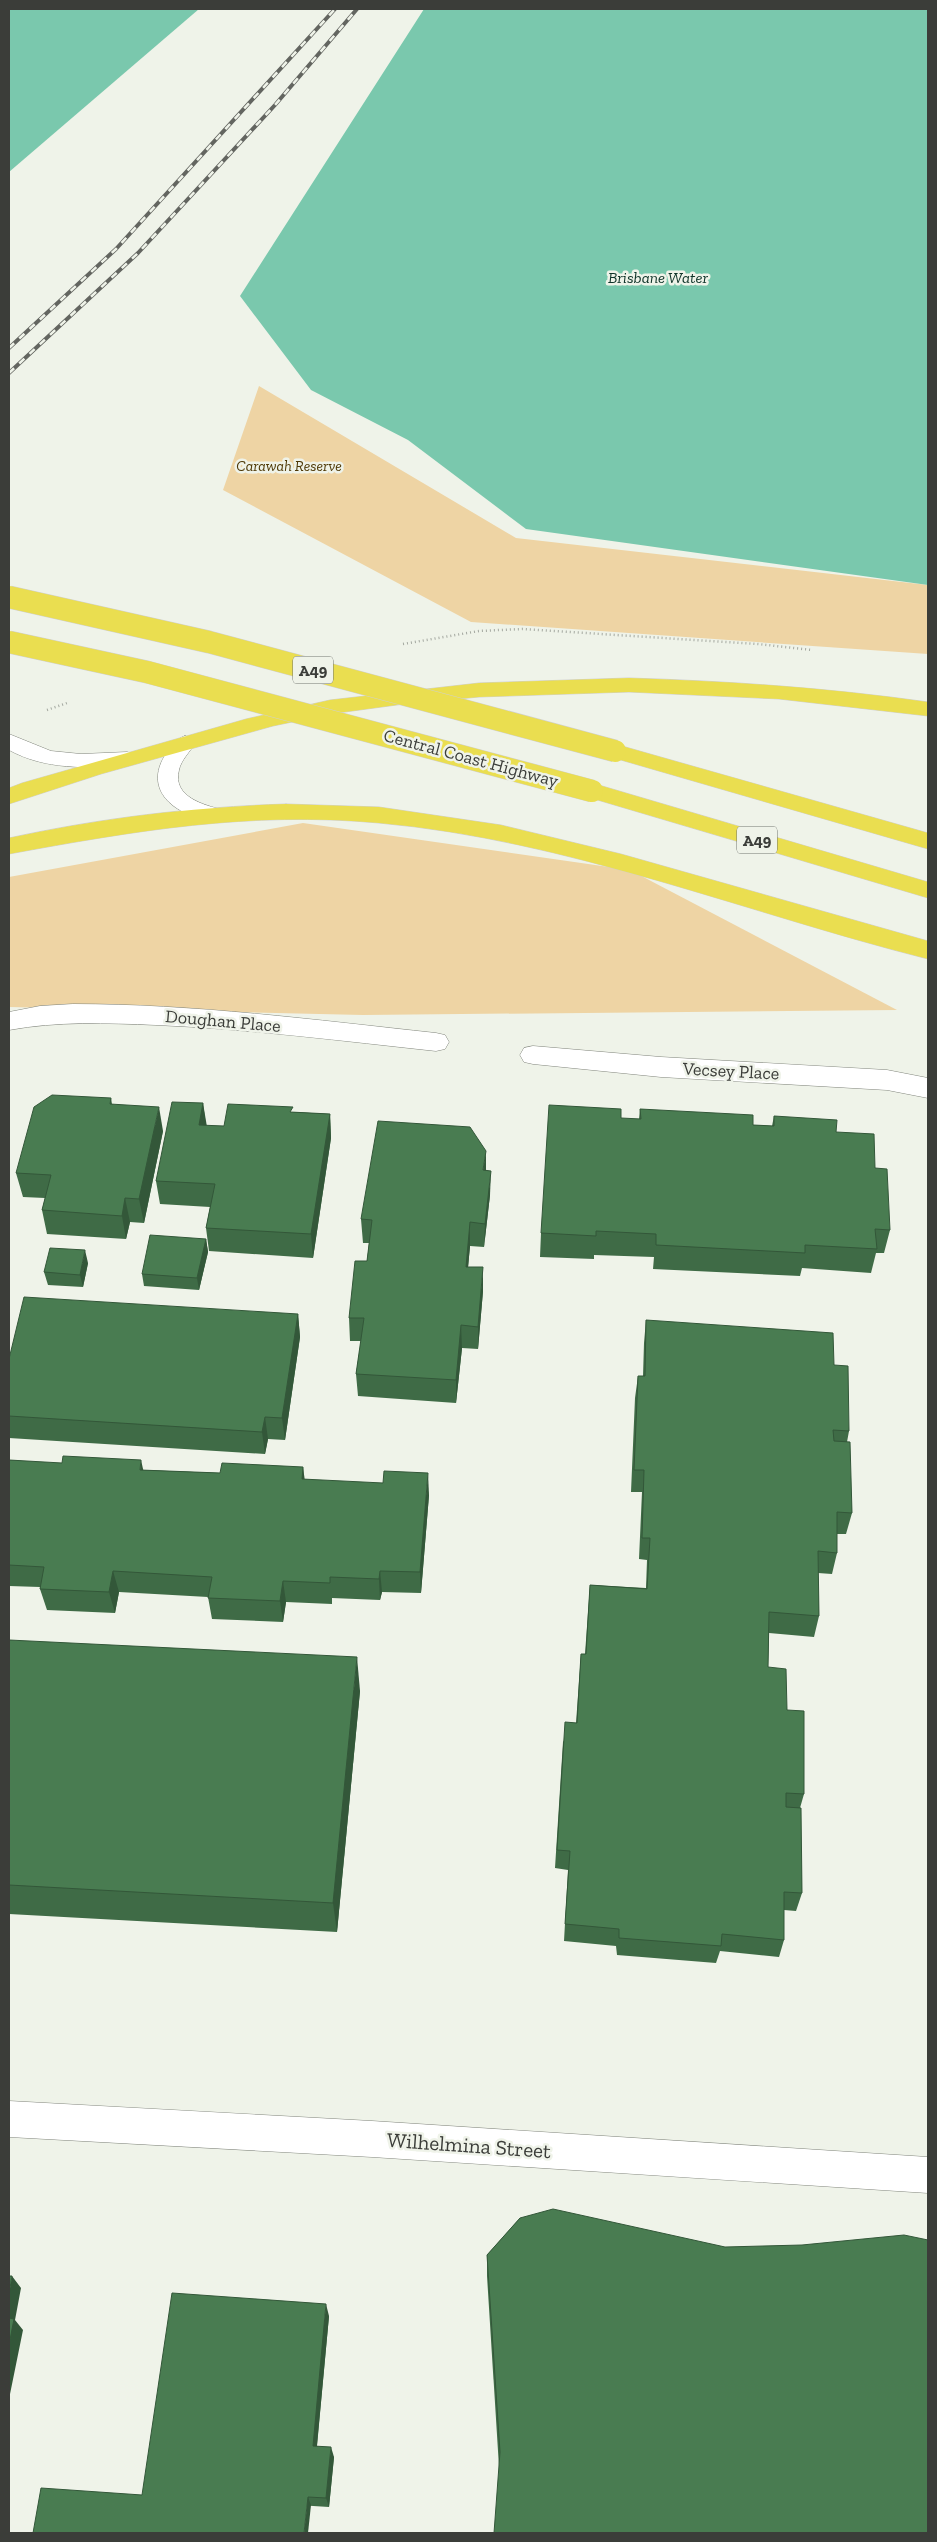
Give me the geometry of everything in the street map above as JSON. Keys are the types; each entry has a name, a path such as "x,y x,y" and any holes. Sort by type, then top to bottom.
{"highway":[{"name":"A49","path":"9,598 209,642 615,751 928,841"},
{"name":"Central Coast Highway","path":"9,642 147,672 592,791 928,890"},
{"path":"9,796 128,759 255,723 326,708 444,693 610,686 747,689 886,702 928,709"},
{"path":"9,846 94,829 216,815 302,812 378,815 478,828 567,846 928,950"}],"street":[{"name":"Doughan Place","path":"9,1021 40,1015 171,1016 436,1042"},
{"name":"Vecsey Place","path":"533,1055 662,1067 887,1080 928,1088"},
{"name":"Wilhelmina Street","path":"9,2119 372,2138 928,2175"}],"lane":[{"path":"9,740 26,751 56,759 128,759"},
{"path":"184,743 175,756 168,774 171,794 187,806 216,815"}],"green space":[{"name":"Carawah Reserve","path":"259,386 516,538 928,585 928,654 471,622 223,490"},
{"path":"303,823 630,870 897,1010 363,1015 9,1007 9,877"}],"water":[{"path":"9,9 199,9 9,172"},
{"name":"Brisbane Water","path":"424,9 928,9 928,585 526,529 408,440 311,390 240,296"}],"building":[{"path":"52,1095 111,1098 110,1104 159,1107 139,1199 125,1198 122,1216 42,1210 51,1175 16,1173 34,1107"},
{"path":"172,1102 203,1103 199,1125 224,1126 228,1104 293,1107 290,1112 330,1114 311,1234 206,1228 215,1184 156,1181"},
{"path":"549,1105 621,1109 621,1118 641,1119 640,1109 753,1115 753,1125 774,1126 774,1116 837,1120 836,1132 874,1134 875,1168 887,1169 890,1230 875,1229 877,1249 805,1245 805,1253 656,1245 656,1234 596,1231 596,1236 541,1233"},
{"path":"378,1121 470,1127 486,1151 483,1170 491,1171 485,1224 470,1222 466,1267 483,1267 478,1327 461,1325 456,1380 356,1374 364,1318 349,1318 355,1261 367,1261 372,1220 361,1219"},
{"path":"150,1235 206,1239 197,1278 142,1274"},
{"path":"50,1248 85,1250 80,1275 44,1272"},
{"path":"24,1297 298,1314 282,1418 265,1417 262,1432 9,1416 9,1359"},
{"path":"646,1320 833,1333 834,1365 848,1366 849,1431 833,1430 834,1441 850,1442 852,1513 837,1512 837,1553 818,1551 819,1616 769,1612 768,1667 786,1669 787,1710 804,1711 804,1794 786,1793 786,1807 801,1808 802,1893 784,1892 784,1940 722,1934 721,1946 619,1938 619,1929 565,1924 570,1851 557,1850 565,1722 577,1723 581,1654 586,1654 590,1585 647,1589 650,1538 642,1538 644,1470 634,1470 638,1376 645,1376"},
{"path":"63,1456 141,1460 140,1470 220,1473 222,1463 303,1467 302,1479 383,1483 384,1471 428,1473 420,1572 380,1571 379,1579 330,1577 330,1583 283,1581 280,1601 208,1598 212,1577 113,1571 109,1592 40,1589 44,1567 9,1565 9,1460 62,1463"},
{"path":"9,1640 357,1657 333,1903 9,1885"},
{"path":"553,2209 725,2247 802,2245 904,2235 928,2240 928,2533 494,2533 500,2452 487,2255 520,2218"},
{"path":"9,2276 12,2276 9,2294"},
{"path":"172,2293 326,2304 313,2446 331,2447 326,2498 308,2497 304,2533 33,2533 41,2488 142,2495"},
{"path":"9,2318 14,2319 9,2345"}],"railway":[{"path":"9,348 116,249 335,9"},
{"path":"9,373 138,253 275,105 357,9"}]}
